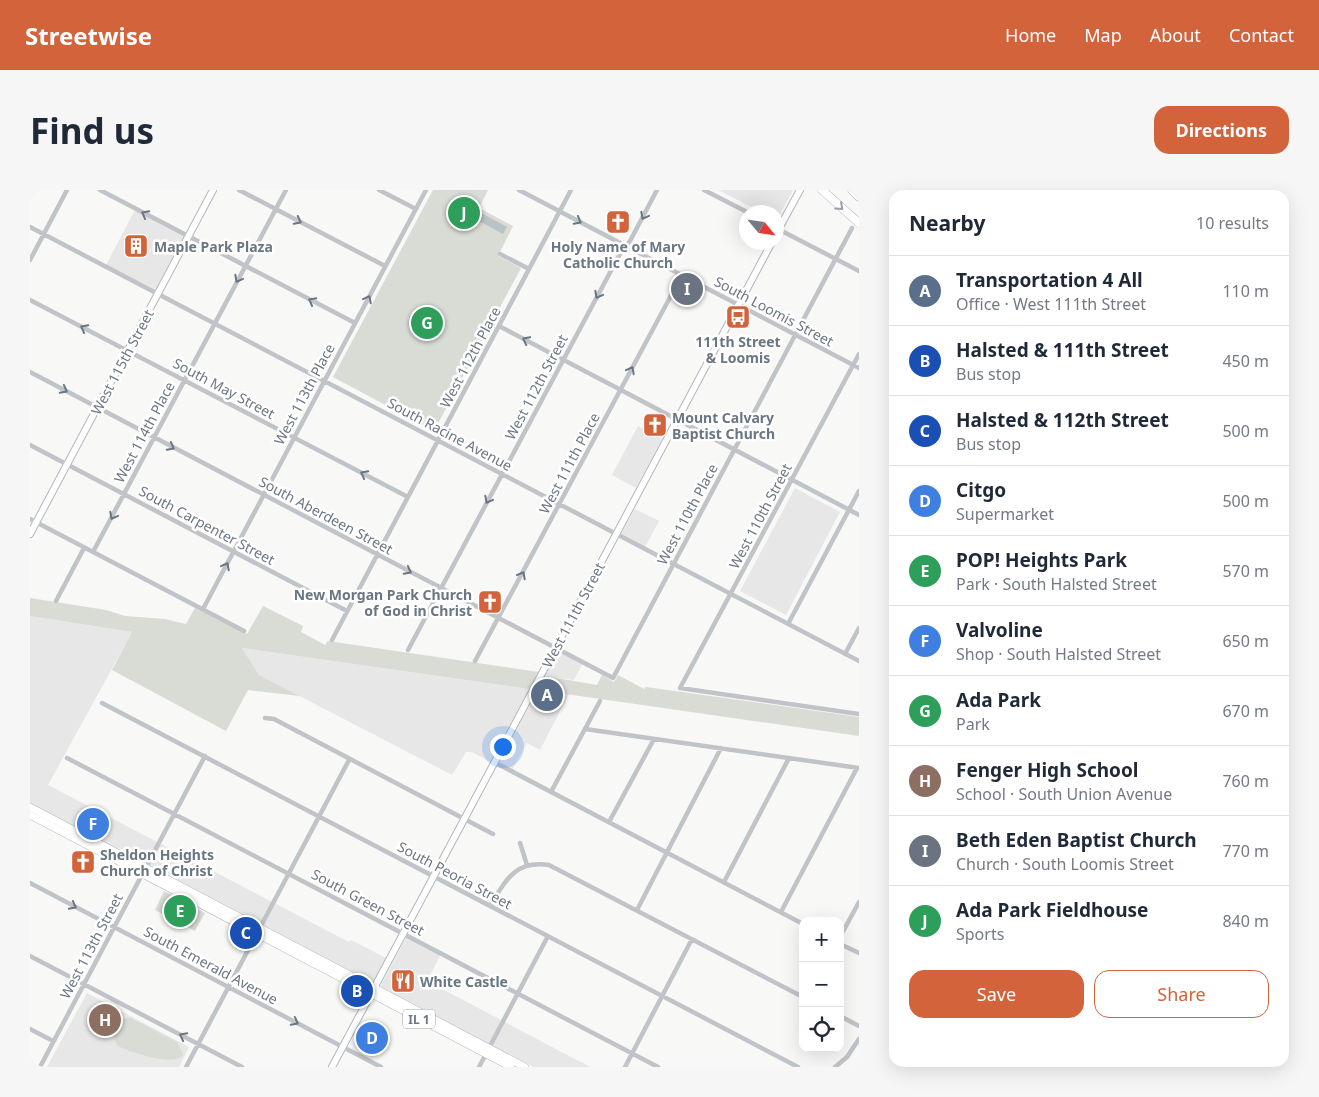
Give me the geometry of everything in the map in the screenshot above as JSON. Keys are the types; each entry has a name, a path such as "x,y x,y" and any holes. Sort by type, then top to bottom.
{"highway":[{"path":"822,190 859,223"},
{"path":"852,190 859,197"}],"main road":[{"name":"West 115th Street","path":"30,534 33,521 67,465 213,190"},
{"path":"784,218 800,190"},
{"name":"West 111th Street","path":"332,1067 768,250"},
{"name":"IL 1","path":"30,810 487,1051 525,1067"},
{"name":"IL 1","path":"487,1051 511,1067"}],"street":[{"path":"30,260 67,190"},
{"path":"100,190 355,323"},
{"path":"239,190 386,266"},
{"name":"West 114th Place","path":"93,552 286,190"},
{"path":"379,190 416,209"},
{"name":"West 113th Place","path":"203,610 426,190"},
{"name":"South Loomis Street","path":"519,190 859,368"},
{"name":"West 112th Place","path":"332,640 571,190"},
{"name":"West 112th Street","path":"408,650 563,360 657,190"},
{"path":"704,190 739,208"},
{"name":"South Racine Avenue","path":"30,227 859,661"},
{"name":"West 110th Place","path":"613,678 852,228"},
{"path":"784,233 859,271"},
{"path":"500,254 529,269"},
{"name":"West 111th Place","path":"475,661 682,275"},
{"name":"South May Street","path":"30,300 408,497"},
{"path":"499,326 859,515"},
{"name":"West 110th Street","path":"859,354 680,688 859,714"},
{"name":"South Aberdeen Street","path":"30,372 613,678"},
{"name":"South Carpenter Street","path":"30,445 347,611"},
{"path":"788,624 859,491"},
{"path":"33,521 244,631"},
{"path":"56,601 84,548"},
{"path":"845,654 859,628"},
{"path":"551,792 600,701"},
{"name":"South Peoria Street","path":"102,702 798,1067"},
{"path":"265,718 274,719 493,834"},
{"path":"586,729 858,768 780,912"},
{"path":"609,822 654,739"},
{"path":"637,910 721,748"},
{"name":"West 113th Street","path":"40,1067 205,756"},
{"name":"South Green Street","path":"67,758 658,1067"},
{"path":"724,882 789,758"},
{"path":"186,1067 349,760"},
{"path":"494,762 799,922"},
{"path":"520,843 527,864"},
{"path":"490,906 508,878 527,864 554,867 799,995"},
{"name":"South Emerald Avenue","path":"30,883 381,1067"},
{"path":"844,930 859,902"},
{"path":"479,1067 548,936"},
{"path":"625,1067 692,939"},
{"path":"844,946 859,954"},
{"path":"30,956 242,1067"},
{"path":"844,1018 859,1026"},
{"path":"30,1029 53,1041"},
{"path":"835,1067 847,1057 859,1039"}],"shaded area":[{"path":"433,190 488,190 479,208 513,226 498,256 521,268 434,431 333,377"},
{"path":"718,190 793,190 784,207 784,205 747,205"},
{"name":"Maple Park Plaza","path":"135,210 184,236 155,291 106,265"},
{"path":"481,213 507,227 503,234 477,220"},
{"path":"638,426 662,439 636,488 612,475"},
{"path":"795,488 840,512 786,615 740,591"},
{"path":"635,509 659,521 644,549 620,536"},
{"path":"30,598 106,610 125,616 165,619 186,624 195,608 247,634 263,606 303,626 301,632 325,645 328,641 539,672 529,689 242,648 259,675 300,696 248,690 226,731 112,670 132,632 30,616"},
{"path":"30,616 132,632 48,785 349,942 351,940 386,958 373,983 30,803"},
{"path":"242,648 529,689 490,762 472,752 466,752 452,775 259,675"},
{"path":"559,650 583,663 574,680 545,676"},
{"path":"602,675 614,682 618,675 644,689 646,687 859,717 859,736 538,690 545,676 597,685"},
{"path":"538,690 569,694 540,750 527,743 512,770 499,763"},
{"path":"164,891 205,913 195,931 155,910"},
{"path":"407,936 441,954 427,981 590,1067 534,1067 380,987"},
{"path":"87,993 189,1047 179,1067 47,1067"},
{"path":"125,1018 131,1018 177,1042 183,1054 180,1058 173,1059 155,1058 118,1046 113,1034 114,1030 117,1024"}],"place":[{"name":"Ada Park Fieldhouse","path":"464,213"},
{"name":"Holy Name of Mary Catholic Church","path":"618,222"},
{"name":"Maple Park Plaza","path":"136,246"},
{"name":"Beth Eden Baptist Church","path":"687,289"},
{"name":"111th Street & Loomis","path":"738,317"},
{"name":"Ada Park","path":"427,323"},
{"name":"Mount Calvary Baptist Church","path":"655,425"},
{"name":"New Morgan Park Church of God in Christ","path":"490,602"},
{"name":"Transportation 4 All","path":"547,695"},
{"name":"Valvoline","path":"93,824"},
{"name":"Sheldon Heights Church of Christ","path":"83,862"},
{"name":"POP! Heights Park","path":"180,911"},
{"name":"Halsted & 112th Street","path":"246,933"},
{"name":"White Castle","path":"403,981"},
{"name":"Halsted & 111th Street","path":"357,991"},
{"name":"Fenger High School","path":"105,1020"},
{"name":"Citgo","path":"372,1038"}]}
